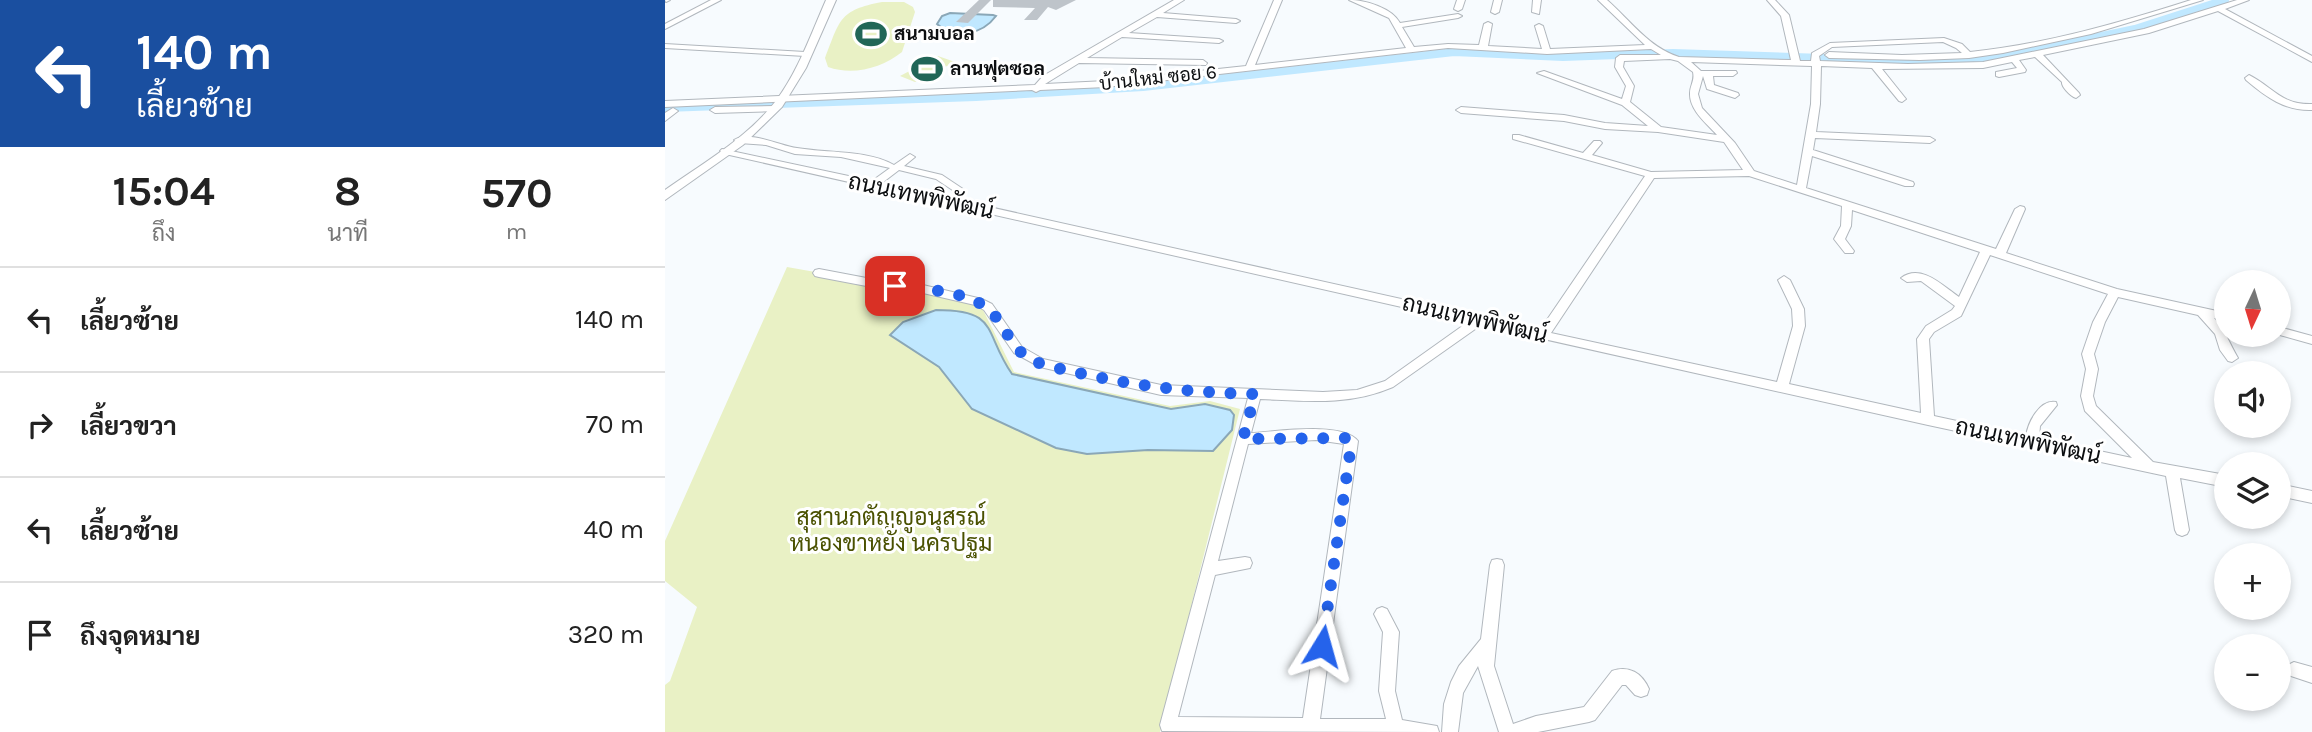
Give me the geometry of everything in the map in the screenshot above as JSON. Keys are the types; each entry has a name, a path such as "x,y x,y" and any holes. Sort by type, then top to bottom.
{"main road":[{"path":"665,196 739,140 778,105 831,0"}],"street":[{"path":"665,29 717,0"},
{"path":"1036,89 1046,78 1159,15 1180,0"},
{"path":"1249,68 1278,0"},
{"path":"1353,0 1389,15 1411,50"},
{"path":"1495,12 1498,0"},
{"path":"1536,12 1537,0"},
{"path":"1772,0 1785,15 1796,59"},
{"path":"1816,59 1969,55 2100,30 2199,0"},
{"path":"1606,1 1618,7 1665,54 1703,73 1733,73"},
{"path":"1816,59 1875,66 1951,67 2015,60 2146,31 2238,1"},
{"path":"1397,26 1459,8"},
{"path":"2218,8 2312,59"},
{"path":"1159,15 1236,21"},
{"path":"1483,48 1488,24"},
{"path":"1539,26 1547,52"},
{"path":"1123,35 1219,41"},
{"path":"1801,188 1810,135 1816,59 1830,45 1939,40 1954,43 1969,55"},
{"path":"665,46 805,54"},
{"name":"บ้านใหม่ ซอย 6","path":"667,111 1036,89 1249,68 1272,70 1448,46 1547,52 1816,59"},
{"path":"1625,103 1630,86 1619,67 1620,58 1665,54"},
{"path":"2039,55 2076,95"},
{"path":"1077,60 1203,63"},
{"path":"1999,74 2021,69 2015,60"},
{"path":"1875,66 1902,99"},
{"path":"1541,73 1625,103 1658,129"},
{"path":"1703,73 1710,87 1735,95"},
{"path":"1703,73 1694,94 1696,104 1737,152 1750,173"},
{"path":"2249,78 2272,97 2290,105 2312,107"},
{"path":"1461,110 1564,118 1613,127 1658,129 1725,139"},
{"path":"1810,135 1930,140"},
{"path":"1516,137 1651,175 1750,173 2116,292 2214,314"},
{"path":"739,140 767,142 795,151 841,154 939,177 961,191"},
{"path":"1586,156 1597,143"},
{"name":"ถนนเทพพิพัฒน์","path":"725,151 1928,420 2214,479"},
{"path":"1808,152 1909,184"},
{"path":"873,185 893,166 910,157"},
{"path":"1543,335 1651,175"},
{"path":"1847,203 1846,226 1839,239 1849,251"},
{"path":"1999,255 2021,209"},
{"path":"1928,420 1923,339 1930,329 1957,313 1986,251"},
{"path":"819,273 923,289 978,302 988,307 1018,350 1040,363 1161,390 1317,396 1373,393 1480,320"},
{"path":"1907,278 1923,277 1961,305"},
{"path":"1782,387 1800,326 1798,309 1784,280"},
{"path":"2116,292 2091,342 2088,354 2092,369 2087,396 2090,408 2150,467"},
{"path":"2200,310 2221,333 2224,347 2232,358"},
{"path":"2291,334 2312,340"},
{"path":"1255,394 1166,728 1310,727 1431,732"},
{"path":"2032,442 2034,424 2051,405"},
{"path":"1243,439 1321,436 1346,438 1351,441 1310,727"},
{"path":"2172,471 2182,530"},
{"path":"2291,493 2312,497"},
{"path":"1210,569 1245,563"},
{"path":"1497,565 1486,666 1507,732"},
{"path":"1382,614 1391,632 1387,691 1396,729"},
{"path":"1450,732 1453,695 1458,678 1490,640"},
{"path":"2294,670 2312,675"},
{"path":"1513,732 1536,724 1589,714 1618,677 1630,677 1641,689"}],"green space":[{"name":"สนามบอล","path":"882,2 904,2 913,7 915,12 902,52 867,69 847,71 828,67 825,58 843,19 857,9"},
{"name":"ลานฟุตซอล","path":"938,56 955,62 915,82 900,76"},
{"name":"สุสานกตัญญูอนุสรณ์ หนองขาหยั่ง นครปฐม","path":"787,267 962,298 982,308 1014,372 1170,406 1210,401 1240,409 1160,732 665,732 665,685 670,681 697,607 665,581 665,541"}],"water":[{"path":"950,13 996,16 983,28 959,34 937,24 942,16"},
{"path":"936,310 971,314 981,319 1012,374 1171,409 1205,404 1230,410 1234,415 1232,430 1213,451 1148,450 1087,454 1056,448 972,409 939,367 890,335 903,322"}],"building":[{"path":"979,0 991,0 968,23 956,22"},
{"path":"993,0 1076,0 1056,10 1048,7 1037,20 1024,20 1035,8 993,7"}],"waterway":[{"path":"665,108 976,97 1143,87 1454,52 1563,57 1673,53 1947,62 2001,57 2135,29 2225,0"}],"place":[{"name":"สนามบอล","path":"871,34"},
{"name":"ลานฟุตซอล","path":"927,69"}],"route":[{"path":"895,286 962,296 988,307 1018,350 1040,363 1161,390 1255,394 1243,439 1321,436 1346,438 1351,441 1322,646"}]}
